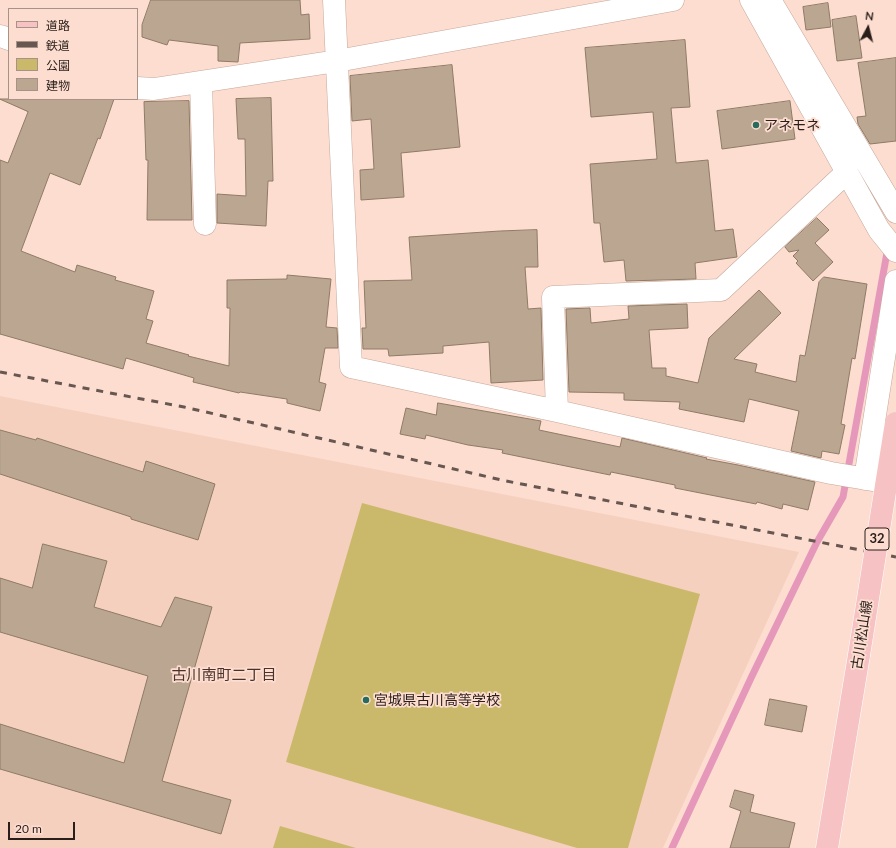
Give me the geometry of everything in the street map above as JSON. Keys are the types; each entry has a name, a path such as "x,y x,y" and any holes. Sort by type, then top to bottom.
{"main road":[{"name":"古川松山線","path":"827,848 896,423"}],"street":[{"path":"334,0 351,367 557,411 831,473 896,484"},
{"path":"138,88 154,90 337,61 673,0"},
{"path":"751,0 879,230 896,251"},
{"path":"770,0 896,212"},
{"path":"201,82 205,224"},
{"path":"557,411 553,297 721,290 847,172"},
{"path":"863,478 896,282"}],"shaded area":[{"name":"宮城県古川高等学校","path":"0,396 799,552 663,848 0,848"}],"green space":[{"path":"362,503 700,594 628,848 577,848 286,762"},
{"path":"280,826 356,848 273,848"}],"building":[{"path":"151,0 300,0 301,15 309,14 310,39 240,43 238,62 218,61 218,46 169,40 167,45 142,37 142,25"},
{"path":"828,3 831,27 806,30 803,7"},
{"path":"856,16 862,58 837,61 832,20"},
{"path":"685,40 690,107 671,108 676,163 708,160 715,231 733,229 737,257 695,263 696,279 626,281 624,260 604,262 600,223 594,223 590,164 657,159 653,112 591,117 585,48"},
{"path":"896,58 896,141 870,144 858,124 857,117 866,116 858,63"},
{"path":"452,65 460,147 401,153 404,197 361,200 360,170 374,169 371,119 352,121 350,76"},
{"path":"271,98 273,181 268,181 266,226 217,223 217,194 246,196 245,139 238,139 236,99"},
{"path":"0,99 114,100 100,139 98,138 80,185 50,173 21,251 75,272 77,265 116,277 115,280 154,291 146,319 153,321 146,343 189,355 188,356 229,366 230,308 227,308 227,280 287,279 287,275 331,279 326,327 337,328 338,348 325,348 319,382 326,384 320,411 287,403 287,399 239,393 193,382 194,378 126,358 123,369 0,334 0,160 8,163 28,112"},
{"path":"189,101 192,220 147,220 148,160 146,160 144,102"},
{"name":"アネモネ","path":"790,101 795,139 722,149 717,111"},
{"path":"817,218 829,230 815,243 833,262 813,281 796,263 798,261 793,256 799,250 789,252 785,247"},
{"path":"537,230 538,267 525,267 528,309 541,308 543,380 491,383 489,342 443,346 443,353 389,356 388,349 363,349 362,328 366,328 364,281 412,280 409,237"},
{"path":"824,277 867,284 855,359 852,358 841,424 845,425 839,454 822,451 821,458 791,451 799,411 749,399 744,422 679,409 680,402 624,400 624,393 569,392 566,309 590,308 591,323 629,319 628,306 687,304 688,328 649,330 652,368 666,368 666,376 698,383 709,338 759,290 781,313 734,359 757,364 755,372 796,382 800,355 805,356 819,282"},
{"path":"438,403 541,421 539,430 620,447 622,438 707,458 706,459 815,482 808,510 783,504 782,509 757,502 756,504 675,488 675,485 611,472 610,475 502,453 503,450 468,445 426,435 425,439 400,434 406,408 436,415"},
{"path":"0,430 36,440 37,438 143,472 146,461 215,484 198,540 131,519 131,517 0,474"},
{"path":"43,544 107,561 94,607 161,627 175,597 212,607 162,781 231,800 221,834 0,769 0,724 124,763 148,676 0,632 0,578 32,588"},
{"path":"770,699 807,706 802,732 765,725"},
{"path":"735,790 754,795 750,812 795,823 789,848 730,848 741,811 730,807"}],"waterway":[{"path":"672,848 751,678 817,542 843,497 888,247"}],"railway":[{"path":"0,372 184,407 506,481 896,557"}],"place":[{"name":"アネモネ","path":"756,125"},
{"name":"宮城県古川高等学校","path":"366,700"}],"district":[{"name":"古川南町二丁目","path":"224,675"}]}
